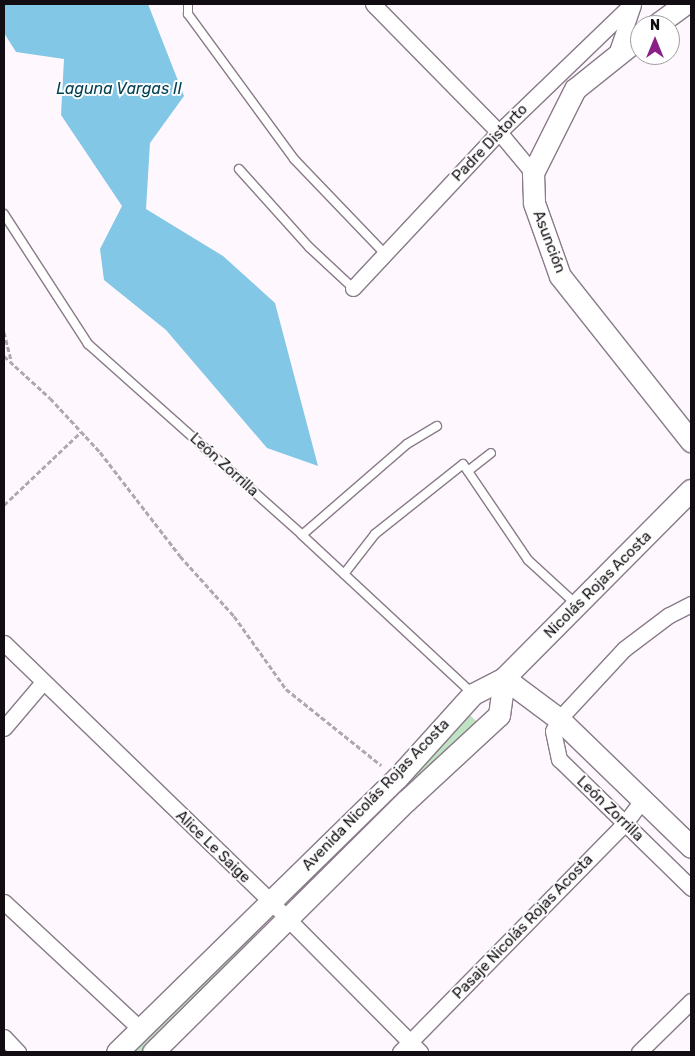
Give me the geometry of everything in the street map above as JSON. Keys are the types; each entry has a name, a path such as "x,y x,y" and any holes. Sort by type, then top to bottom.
{"main road":[{"path":"670,15 685,4"},
{"path":"533,173 575,89 630,44"},
{"name":"Asunción","path":"533,173 534,203 560,276 691,441"},
{"name":"Nicolás Rojas Acosta","path":"504,678 578,606 691,490"},
{"name":"Avenida Nicolás Rojas Acosta","path":"117,1052 397,778 473,694 504,678"},
{"name":"Avenida Nicolás Rojas Acosta","path":"153,1052 406,801 499,715 504,678"},
{"name":"León Zorrilla","path":"504,678 559,719 691,847"}],"street":[{"path":"373,4 499,132 533,173"},
{"name":"Padre Distorto","path":"353,288 499,132 633,4"},
{"path":"616,54 633,4"},
{"path":"559,719 624,649 669,615 691,604"},
{"name":"Alice Le Saige","path":"4,643 270,902 410,1049"},
{"path":"4,728 43,682"},
{"name":"León Zorrilla","path":"559,719 553,731 559,759 691,888"},
{"name":"Pasaje Nicolás Rojas Acosta","path":"410,1049 625,823 643,799"},
{"path":"4,902 140,1029"},
{"path":"639,1052 691,1001"},
{"path":"4,1037 18,1052"}],"lane":[{"path":"188,4 188,14 294,159 385,254"},
{"path":"239,169 309,247 353,288"},
{"name":"León Zorrilla","path":"4,214 88,344 302,535 473,694"},
{"path":"302,535 407,444 437,426"},
{"path":"468,471 491,453"},
{"path":"344,574 375,534 463,464 528,560 578,606"}],"path":[{"path":"4,332 11,363"},
{"path":"4,356 50,398 100,452 180,556 234,616 286,689 397,778"},
{"path":"4,505 81,432"}],"green space":[{"path":"470,715 477,722 300,900 293,892"},
{"path":"251,931 258,938 144,1052 130,1052"}],"water":[{"name":"Laguna Vargas II","path":"4,4 148,4 184,96 150,143 146,209 223,256 275,303 318,466 267,448 166,330 104,280 100,249 122,206 61,115 64,59 16,52 4,33"}]}
